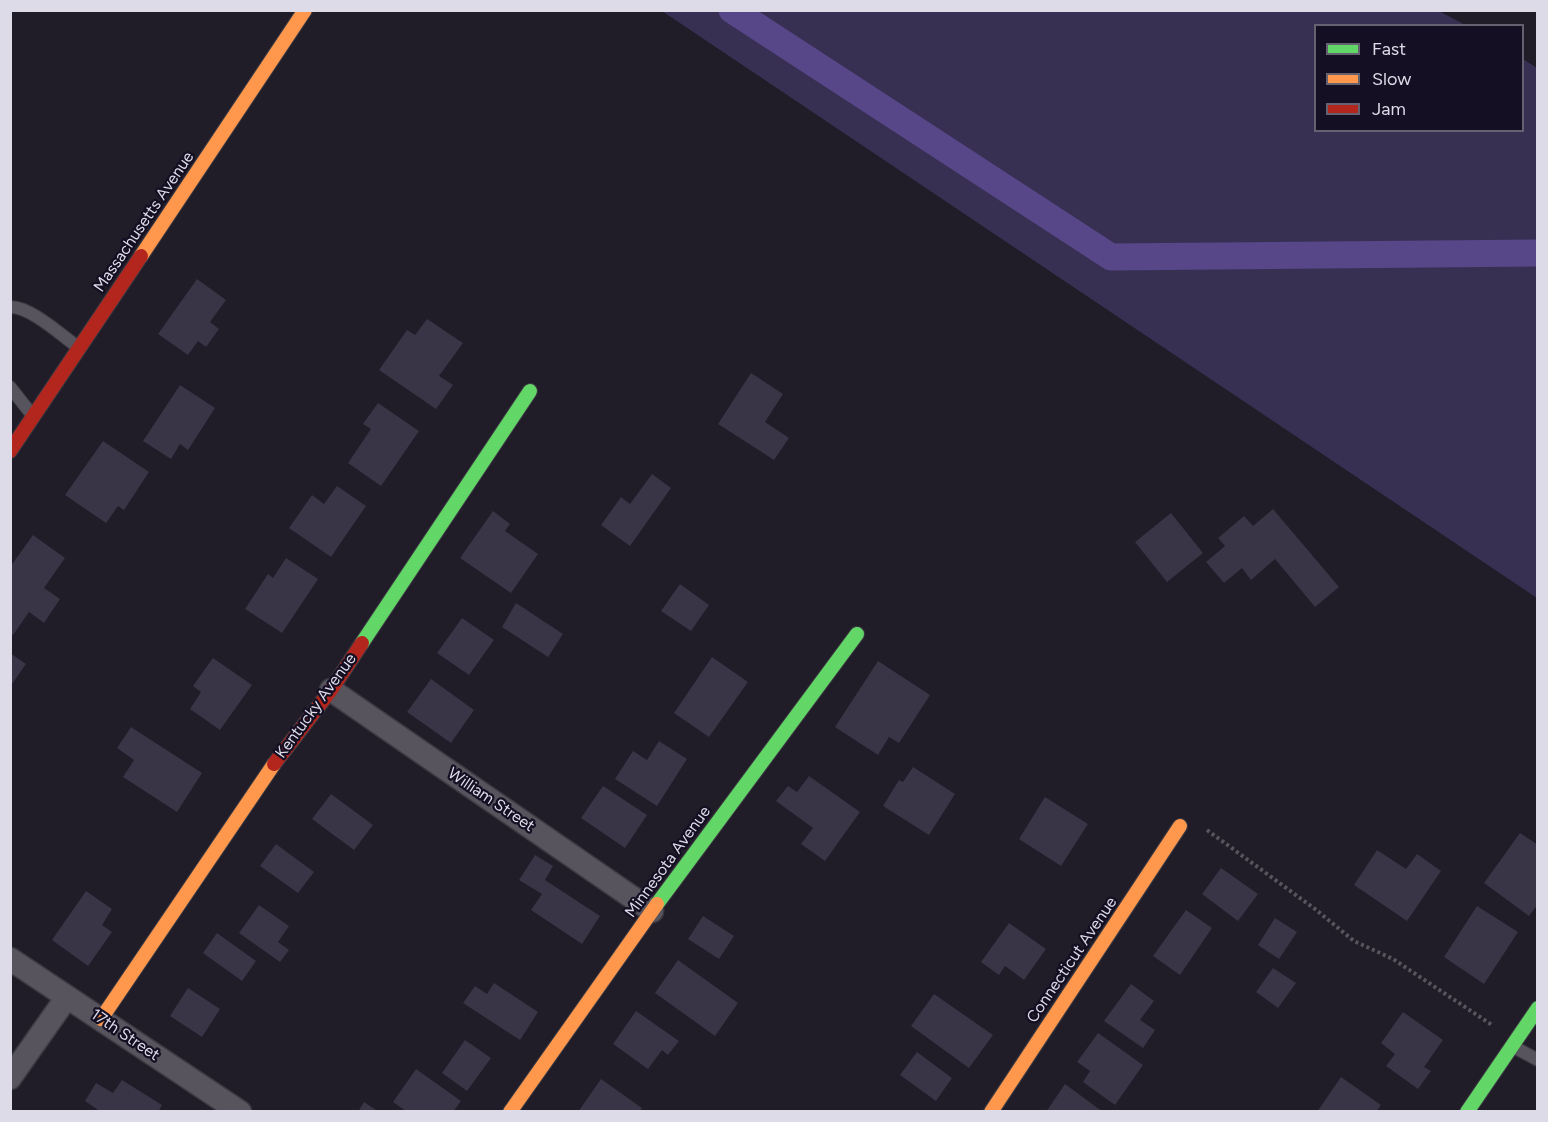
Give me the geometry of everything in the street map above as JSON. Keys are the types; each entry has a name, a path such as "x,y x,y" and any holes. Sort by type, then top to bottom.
{"street":[{"name":"Massachusetts Avenue","path":"10,451 305,10"},
{"name":"Kentucky Avenue","path":"100,1019 260,783 331,690 530,391"},
{"name":"Minnesota Avenue","path":"510,1112 652,910 857,634"},
{"name":"William Street","path":"331,690 652,910"},
{"name":"Connecticut Avenue","path":"991,1112 1180,826"},
{"name":"17th Street","path":"10,959 240,1112"},
{"path":"10,1078 67,997"},
{"path":"1467,1112 1538,1008"}],"lane":[{"path":"10,307 16,307 39,319 79,348"},
{"path":"10,387 33,417"},
{"path":"1511,1046 1538,1060"}],"path":[{"path":"1180,826 1203,827 1315,909 1354,941 1393,958 1458,1001 1492,1026 1511,1046"}],"shaded area":[{"path":"662,11 1439,11 1463,24 1314,24 1314,132 1524,132 1524,60 1537,68 1537,598"}],"building":[{"path":"197,279 226,300 210,322 219,329 206,347 198,341 188,355 158,334"},
{"path":"427,319 463,343 439,376 453,385 436,409 379,370 407,330 415,335"},
{"path":"751,373 783,394 765,422 789,438 774,460 718,424"},
{"path":"180,385 215,408 188,450 180,444 171,459 143,441"},
{"path":"378,403 419,431 381,486 348,463 371,429 363,424"},
{"path":"103,441 149,472 124,510 118,506 106,523 65,495"},
{"path":"652,474 671,488 630,546 601,525 621,497 630,504"},
{"path":"337,486 366,506 331,557 289,528 312,495 324,504"},
{"path":"1273,509 1339,587 1315,607 1275,559 1251,580 1242,568 1224,583 1206,562 1225,546 1218,538 1244,516 1253,526"},
{"path":"493,511 510,524 505,531 538,554 511,593 460,558"},
{"path":"1171,513 1203,553 1167,582 1135,542"},
{"path":"33,535 65,558 44,588 60,599 44,623 29,612 13,635 10,634 10,567"},
{"path":"286,558 318,579 282,633 245,609 268,574 273,578"},
{"path":"680,584 709,605 691,631 661,611"},
{"path":"516,603 563,634 548,657 502,627"},
{"path":"462,618 494,640 469,675 437,653"},
{"path":"10,653 26,664 10,687"},
{"path":"712,657 748,682 709,737 674,713"},
{"path":"213,658 252,685 220,730 190,709 201,692 193,686"},
{"path":"878,661 930,695 899,743 889,737 878,755 835,727"},
{"path":"431,679 474,710 451,743 407,712"},
{"path":"131,727 202,773 177,812 123,777 134,760 117,748"},
{"path":"659,741 687,759 657,806 615,779 633,751 647,760"},
{"path":"913,767 955,794 929,835 883,806 899,780 903,782"},
{"path":"809,776 860,812 825,861 801,844 813,828 776,801 788,786 797,792"},
{"path":"603,786 647,815 625,848 581,818"},
{"path":"331,794 373,825 354,850 312,819"},
{"path":"1045,797 1088,824 1061,866 1019,839"},
{"path":"1520,833 1538,845 1538,904 1529,916 1484,883"},
{"path":"276,844 314,872 298,893 260,866"},
{"path":"1377,850 1406,869 1417,854 1441,871 1407,921 1354,885"},
{"path":"535,855 553,866 545,880 600,916 582,944 531,910 542,894 519,880"},
{"path":"1221,868 1258,894 1238,921 1202,894"},
{"path":"86,891 112,909 102,925 112,932 88,966 52,940"},
{"path":"259,905 289,926 278,942 289,950 280,962 239,933"},
{"path":"1477,906 1518,932 1484,984 1444,957"},
{"path":"1186,910 1212,928 1180,975 1153,956"},
{"path":"703,916 734,936 719,959 688,939"},
{"path":"1275,918 1297,932 1279,959 1258,945"},
{"path":"1009,923 1046,949 1024,980 1005,966 999,975 981,962"},
{"path":"217,933 256,961 242,981 203,953"},
{"path":"678,960 738,1003 715,1036 655,993"},
{"path":"1273,968 1296,983 1278,1008 1256,992"},
{"path":"494,983 538,1012 520,1040 463,1003 475,986 487,994"},
{"path":"1131,984 1154,1001 1140,1020 1155,1030 1143,1048 1104,1021"},
{"path":"188,988 220,1009 202,1037 170,1016"},
{"path":"934,994 993,1035 969,1068 911,1026"},
{"path":"636,1011 679,1041 668,1055 662,1050 648,1069 613,1044"},
{"path":"1403,1012 1443,1040 1424,1067 1431,1071 1418,1089 1386,1066 1395,1054 1381,1043"},
{"path":"1098,1033 1143,1065 1115,1105 1083,1082 1090,1071 1077,1062"},
{"path":"465,1040 491,1058 467,1091 442,1073"},
{"path":"917,1052 952,1078 936,1101 900,1075"},
{"path":"416,1069 461,1101 453,1112 407,1112 393,1102"},
{"path":"1341,1077 1381,1105 1376,1112 1317,1112"},
{"path":"601,1079 642,1108 639,1112 578,1112"},
{"path":"122,1080 162,1105 158,1112 101,1112 85,1101 96,1083 113,1093"},
{"path":"1065,1084 1103,1112 1046,1112"},
{"path":"364,1102 379,1112 358,1112"}],"waterway":[{"path":"732,10 1111,257 1538,253"}],"traffic: fast":[{"path":"362,643 530,391"},
{"path":"657,904 857,634"},
{"path":"1467,1112 1538,1008"}],"traffic: slow":[{"path":"141,256 305,10"},
{"path":"101,1019 274,764"},
{"path":"991,1112 1180,826"},
{"path":"510,1112 657,904"}],"traffic: jam":[{"path":"10,451 141,256"},
{"path":"274,764 331,690 362,643"}]}
